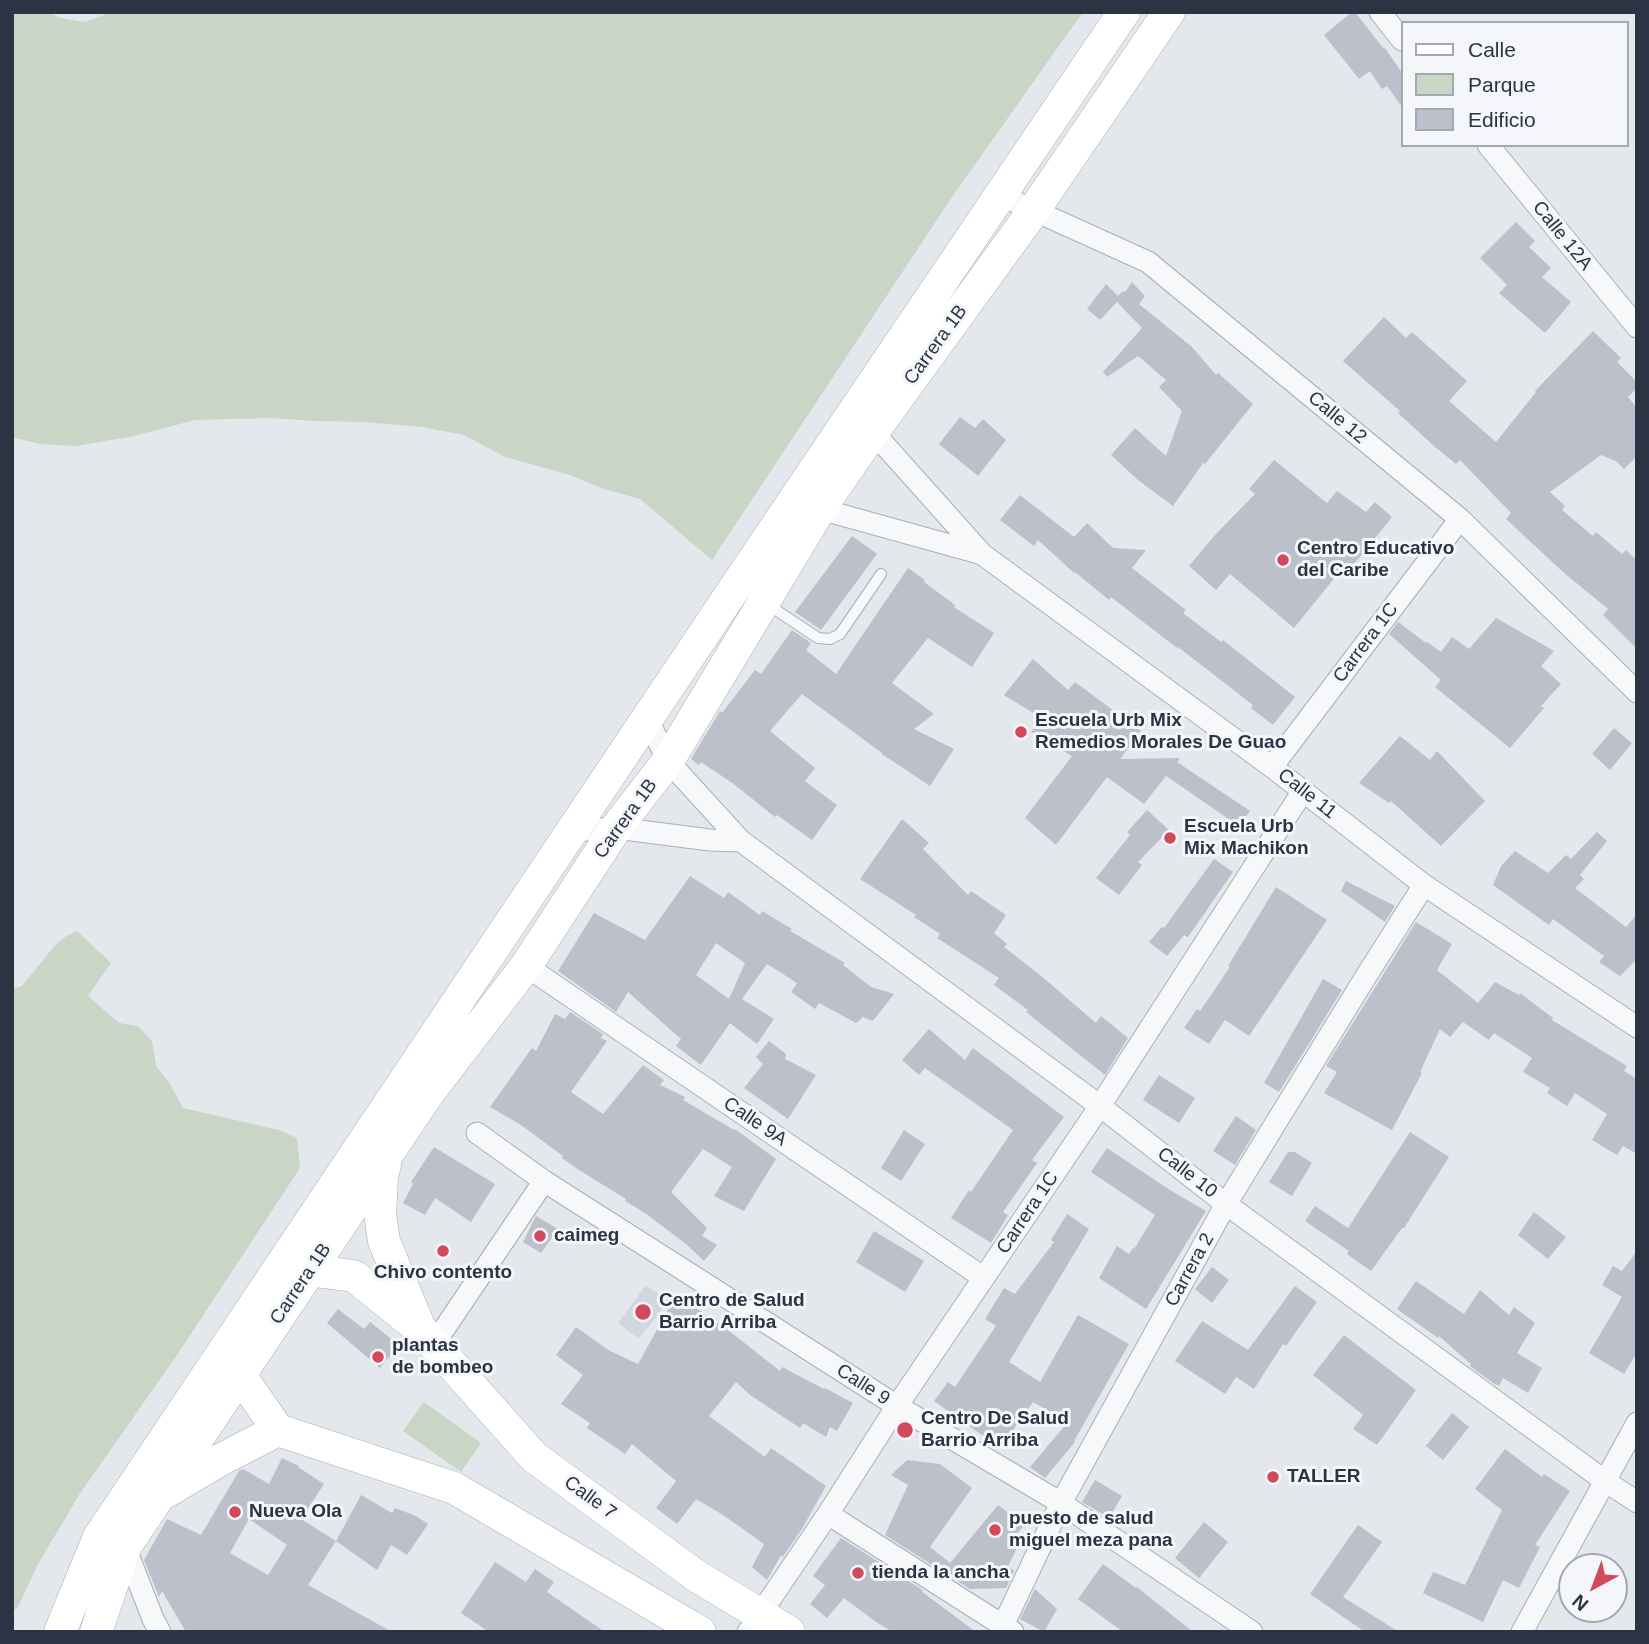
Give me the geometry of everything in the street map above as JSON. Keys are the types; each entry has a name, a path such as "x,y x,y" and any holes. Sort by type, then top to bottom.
{"street":[{"name":"Carrera 1B","path":"96,1632 125,1547 240,1375 295,1268 572,831 648,718 806,507 862,425 1000,195 1124,12"},
{"name":"Carrera 1B","path":"862,425 1034,210 1169,12"},
{"path":"1380,12 1400,37"},
{"name":"Calle 12A","path":"1490,147 1637,327"},
{"name":"Calle 12","path":"1000,195 1148,262 1460,519 1637,692"},
{"path":"862,425 982,554"},
{"name":"Carrera 1B","path":"60,1632 99,1537 229,1343 386,1157 428,1096 526,966 616,828 668,761 764,602 806,507"},
{"path":"806,507 982,554"},
{"name":"Carrera 1C","path":"1272,767 1460,519"},
{"name":"Calle 11","path":"982,554 1272,767 1424,885 1637,1027"},
{"name":"Calle 10","path":"648,718 668,761 741,841 1100,1105 1226,1204 1637,1502"},
{"name":"Carrera 1C","path":"755,1623 897,1406 1100,1105 1303,791"},
{"path":"572,831 616,828 710,840 741,841"},
{"name":"Carrera 2","path":"1005,1630 1061,1503 1226,1204 1424,885"},
{"name":"Calle 9A","path":"526,966 984,1278"},
{"name":"Calle 9","path":"477,1133 544,1181 897,1406 1061,1503 1252,1632"},
{"path":"386,1157 380,1214 384,1241 427,1337"},
{"path":"427,1337 544,1181"},
{"path":"295,1268 354,1276 427,1337"},
{"name":"Calle 7","path":"427,1337 534,1457 695,1575 755,1623 789,1632"},
{"path":"229,1343 240,1375 278,1430 454,1488 700,1632"},
{"path":"1522,1632 1637,1423"},
{"path":"159,1497 220,1460 278,1430"},
{"path":"828,1514 1005,1630"},
{"path":"125,1547 160,1632"}],"lane":[{"path":"764,602 818,638 831,639 840,634 881,573"}],"shaded area":[{"name":"Centro de Salud Barrio Arriba","path":"646,1285 668,1301 639,1339 618,1323"}],"green space":[{"path":"12,12 49,12 60,18 85,22 106,12 1083,12 954,194 712,560 640,499 601,488 570,475 505,457 464,435 422,427 270,418 195,420 134,436 76,446 40,444 12,437"},
{"path":"77,931 111,963 88,996 119,1023 138,1026 152,1041 156,1066 183,1108 279,1130 297,1138 300,1168 177,1355 79,1495 38,1564 17,1609 12,1609 12,989 22,986 56,944"},
{"path":"424,1402 481,1443 461,1472 403,1431"}],"building":[{"path":"1355,12 1400,70 1400,104 1387,86 1382,89 1370,71 1359,79 1324,35"},
{"path":"1516,222 1535,241 1529,247 1551,268 1542,277 1571,302 1545,333 1499,293 1507,285 1480,258"},
{"path":"1132,282 1145,296 1139,304 1192,347 1216,375 1218,373 1253,404 1205,464 1203,463 1173,506 1138,480 1111,455 1135,428 1166,456 1182,411 1159,387 1166,380 1138,356 1107,377 1103,372 1142,328 1117,302 1100,320 1087,309 1106,284 1118,296 1125,292"},
{"path":"1384,317 1406,338 1412,332 1467,381 1449,401 1496,442 1535,391 1593,331 1621,358 1617,362 1637,382 1637,388 1628,397 1637,408 1637,456 1624,469 1616,461 1601,455 1550,492 1565,506 1562,510 1593,536 1596,532 1622,554 1626,550 1637,560 1637,649 1603,615 1608,609 1506,519 1511,513 1460,460 1456,464 1434,446 1398,413 1400,411 1343,361"},
{"path":"960,417 975,428 983,419 1006,440 978,476 939,444"},
{"path":"1274,460 1327,503 1337,491 1366,512 1375,502 1392,517 1350,569 1345,565 1294,628 1230,574 1216,590 1189,566 1255,494 1249,489"},
{"path":"1020,495 1074,537 1087,523 1113,548 1146,550 1132,568 1186,610 1183,613 1221,642 1223,640 1295,697 1273,725 1251,708 1253,705 1178,647 1074,573 1038,540 1034,546 1000,520"},
{"path":"852,536 877,554 821,630 795,612"},
{"path":"908,568 955,605 954,607 994,633 972,667 928,638 892,683 934,714 914,729 954,749 930,786 802,694 770,731 815,768 805,781 837,805 812,840 777,815 775,817 701,762 699,765 691,759 720,711 722,713 755,670 761,674 792,630 811,643 806,650 836,674"},
{"path":"1496,618 1554,651 1541,666 1561,684 1510,748 1435,687 1441,680 1389,634 1398,622 1441,652 1452,637 1469,649"},
{"path":"1033,659 1068,690 1075,682 1141,731 1120,759 1180,758 1177,762 1250,811 1239,826 1166,776 1144,804 1107,777 1056,845 1025,818 1072,756 1031,732 1043,719 1004,695"},
{"path":"1614,728 1632,743 1610,770 1592,754"},
{"path":"1400,736 1430,760 1437,751 1485,801 1441,846 1391,801 1389,803 1359,783"},
{"path":"1147,810 1169,830 1138,862 1142,865 1119,895 1096,878 1130,835 1127,832"},
{"path":"902,819 929,843 923,849 968,895 971,891 1006,915 994,933 1007,944 1004,947 1096,1023 1101,1016 1128,1038 1105,1075 994,985 999,978 937,938 940,934 914,917 916,915 860,879"},
{"path":"1597,832 1607,841 1580,875 1584,879 1575,888 1626,927 1637,914 1637,959 1620,976 1599,962 1604,956 1553,919 1549,925 1493,885 1501,866 1515,851 1548,873 1566,855 1571,859"},
{"path":"1214,859 1233,872 1188,937 1184,935 1167,956 1149,942 1164,928"},
{"path":"690,876 724,898 728,892 760,915 762,911 845,963 843,965 871,987 894,994 873,1021 863,1017 856,1023 819,1003 815,1009 791,992 797,983 767,964 742,999 774,1019 757,1044 730,1023 701,1065 676,1046 681,1039 628,992 616,1012 558,971 594,913 645,940","holes":["716,943 745,963 729,999 696,975"]},
{"path":"1346,881 1395,906 1385,922 1341,891"},
{"path":"1276,887 1327,920 1249,1036 1225,1020 1209,1044 1184,1028 1197,1009 1200,1011 1230,967 1228,966"},
{"path":"1416,922 1452,944 1437,970 1478,1003 1495,982 1519,995 1520,993 1553,1018 1552,1020 1627,1066 1624,1071 1637,1079 1637,1154 1623,1146 1617,1155 1592,1140 1607,1114 1575,1093 1567,1106 1547,1093 1550,1088 1523,1072 1532,1058 1494,1033 1489,1040 1463,1022 1450,1037 1440,1029 1420,1072 1422,1073 1392,1130 1324,1093 1337,1072 1326,1066"},
{"path":"1323,979 1342,990 1279,1092 1264,1083"},
{"path":"570,1012 603,1034 601,1038 607,1041 571,1092 603,1114 643,1065 664,1080 660,1085 685,1097 683,1100 735,1129 776,1159 744,1211 714,1196 732,1167 703,1149 671,1192 707,1228 702,1236 717,1245 704,1261 686,1244 625,1201 626,1199 579,1170 521,1125 490,1107 532,1048 536,1051 555,1014 565,1019"},
{"path":"929,1029 965,1060 973,1048 1064,1117 1032,1160 1037,1163 1003,1212 1008,1215 991,1243 951,1218 1013,1130 925,1068 919,1075 902,1060"},
{"path":"769,1041 786,1054 785,1059 816,1075 788,1119 744,1088 763,1064 756,1057"},
{"path":"1159,1075 1195,1098 1179,1123 1143,1100"},
{"path":"1236,1116 1256,1130 1235,1165 1213,1151"},
{"path":"904,1130 925,1144 901,1181 881,1168"},
{"path":"1410,1132 1449,1157 1404,1228 1371,1271 1347,1254 1349,1251 1305,1221 1315,1206 1348,1228"},
{"path":"434,1147 495,1184 471,1222 435,1198 425,1215 403,1203 413,1184 411,1182"},
{"path":"1107,1148 1206,1211 1146,1309 1099,1278 1117,1246 1129,1254 1155,1215 1091,1172"},
{"path":"1288,1152 1295,1152 1312,1163 1292,1196 1269,1182"},
{"path":"1534,1212 1566,1237 1548,1259 1518,1235"},
{"path":"1067,1214 1089,1229 1009,1362 1040,1382 1078,1315 1129,1344 1075,1442 1045,1478 1030,1467 1068,1422 1033,1402 1000,1448 934,1401 948,1382 955,1387 996,1326 985,1319 1004,1288 1015,1294 1054,1242 1051,1240"},
{"name":"caimeg","path":"536,1216 558,1229 541,1253 523,1242"},
{"path":"874,1231 924,1261 905,1292 856,1262"},
{"path":"1637,1251 1637,1353 1624,1374 1589,1353 1622,1297 1602,1285 1613,1266 1622,1271"},
{"path":"1212,1267 1229,1280 1212,1303 1195,1289"},
{"path":"1416,1281 1464,1314 1480,1290 1509,1315 1514,1307 1535,1323 1517,1353 1542,1368 1528,1393 1503,1378 1499,1386 1493,1383 1470,1366 1471,1364 1439,1336 1438,1338 1397,1309"},
{"path":"1295,1286 1317,1302 1286,1346 1283,1344 1254,1389 1236,1377 1225,1394 1175,1361 1202,1321 1248,1350"},
{"path":"674,1299 692,1305 780,1371 782,1367 853,1403 837,1431 830,1427 826,1437 803,1423 800,1428 750,1395 736,1382 709,1416 765,1457 771,1448 826,1486 803,1527 783,1557 781,1555 767,1580 752,1567 764,1544 696,1499 677,1524 656,1508 676,1481 632,1444 625,1454 587,1428 590,1423 561,1404 583,1375 556,1355 576,1327 610,1351 638,1364"},
{"name":"plantas de bombeo","path":"338,1309 364,1329 370,1322 399,1345 380,1368 327,1323"},
{"path":"1344,1335 1416,1390 1377,1445 1353,1429 1363,1415 1313,1375"},
{"path":"1452,1413 1469,1427 1443,1460 1426,1446"},
{"path":"1505,1449 1542,1477 1544,1474 1570,1491 1535,1545 1540,1547 1519,1588 1503,1580 1483,1622 1423,1593 1433,1572 1465,1585 1502,1510 1475,1489"},
{"path":"282,1458 299,1466 324,1484 301,1519 336,1541 308,1585 392,1632 186,1632 162,1591 159,1597 144,1560 167,1519 201,1535 239,1471 243,1469 269,1484","holes":["249,1519 287,1545 268,1575 230,1553"]},
{"path":"907,1460 940,1464 972,1488 930,1547 950,1563 998,1505 1024,1525 1008,1546 1017,1548 1008,1566 1014,1571 1006,1588 970,1589 885,1535 908,1485 891,1475"},
{"path":"1095,1480 1122,1496 1109,1518 1082,1502"},
{"path":"361,1495 392,1513 395,1508 428,1524 407,1555 391,1545 377,1570 336,1541"},
{"path":"1204,1522 1228,1542 1199,1578 1175,1558"},
{"path":"1358,1525 1382,1542 1343,1597 1399,1632 1365,1632 1310,1594"},
{"path":"841,1538 924,1591 921,1591 976,1632 893,1632 844,1598 827,1618 810,1604 825,1585 813,1576"},
{"path":"495,1562 526,1582 535,1569 554,1582 547,1592 605,1632 489,1632 461,1613"},
{"path":"1103,1564 1137,1587 1193,1632 1123,1632 1078,1599"},
{"path":"1035,1589 1057,1609 1044,1632 1020,1619"}],"place":[{"name":"Centro Educativo del Caribe","path":"1283,560"},
{"name":"Escuela Urb Mix Remedios Morales De Guao","path":"1021,732"},
{"name":"Escuela Urb Mix Machikon","path":"1170,838"},
{"name":"caimeg","path":"540,1236"},
{"name":"Chivo contento","path":"443,1251"},
{"name":"Centro de Salud Barrio Arriba","path":"643,1312"},
{"name":"plantas de bombeo","path":"378,1357"},
{"name":"Centro De Salud Barrio Arriba","path":"905,1430"},
{"name":"TALLER","path":"1273,1477"},
{"name":"Nueva Ola","path":"235,1512"},
{"name":"puesto de salud miguel meza pana","path":"995,1530"},
{"name":"tienda la ancha","path":"858,1573"}]}
